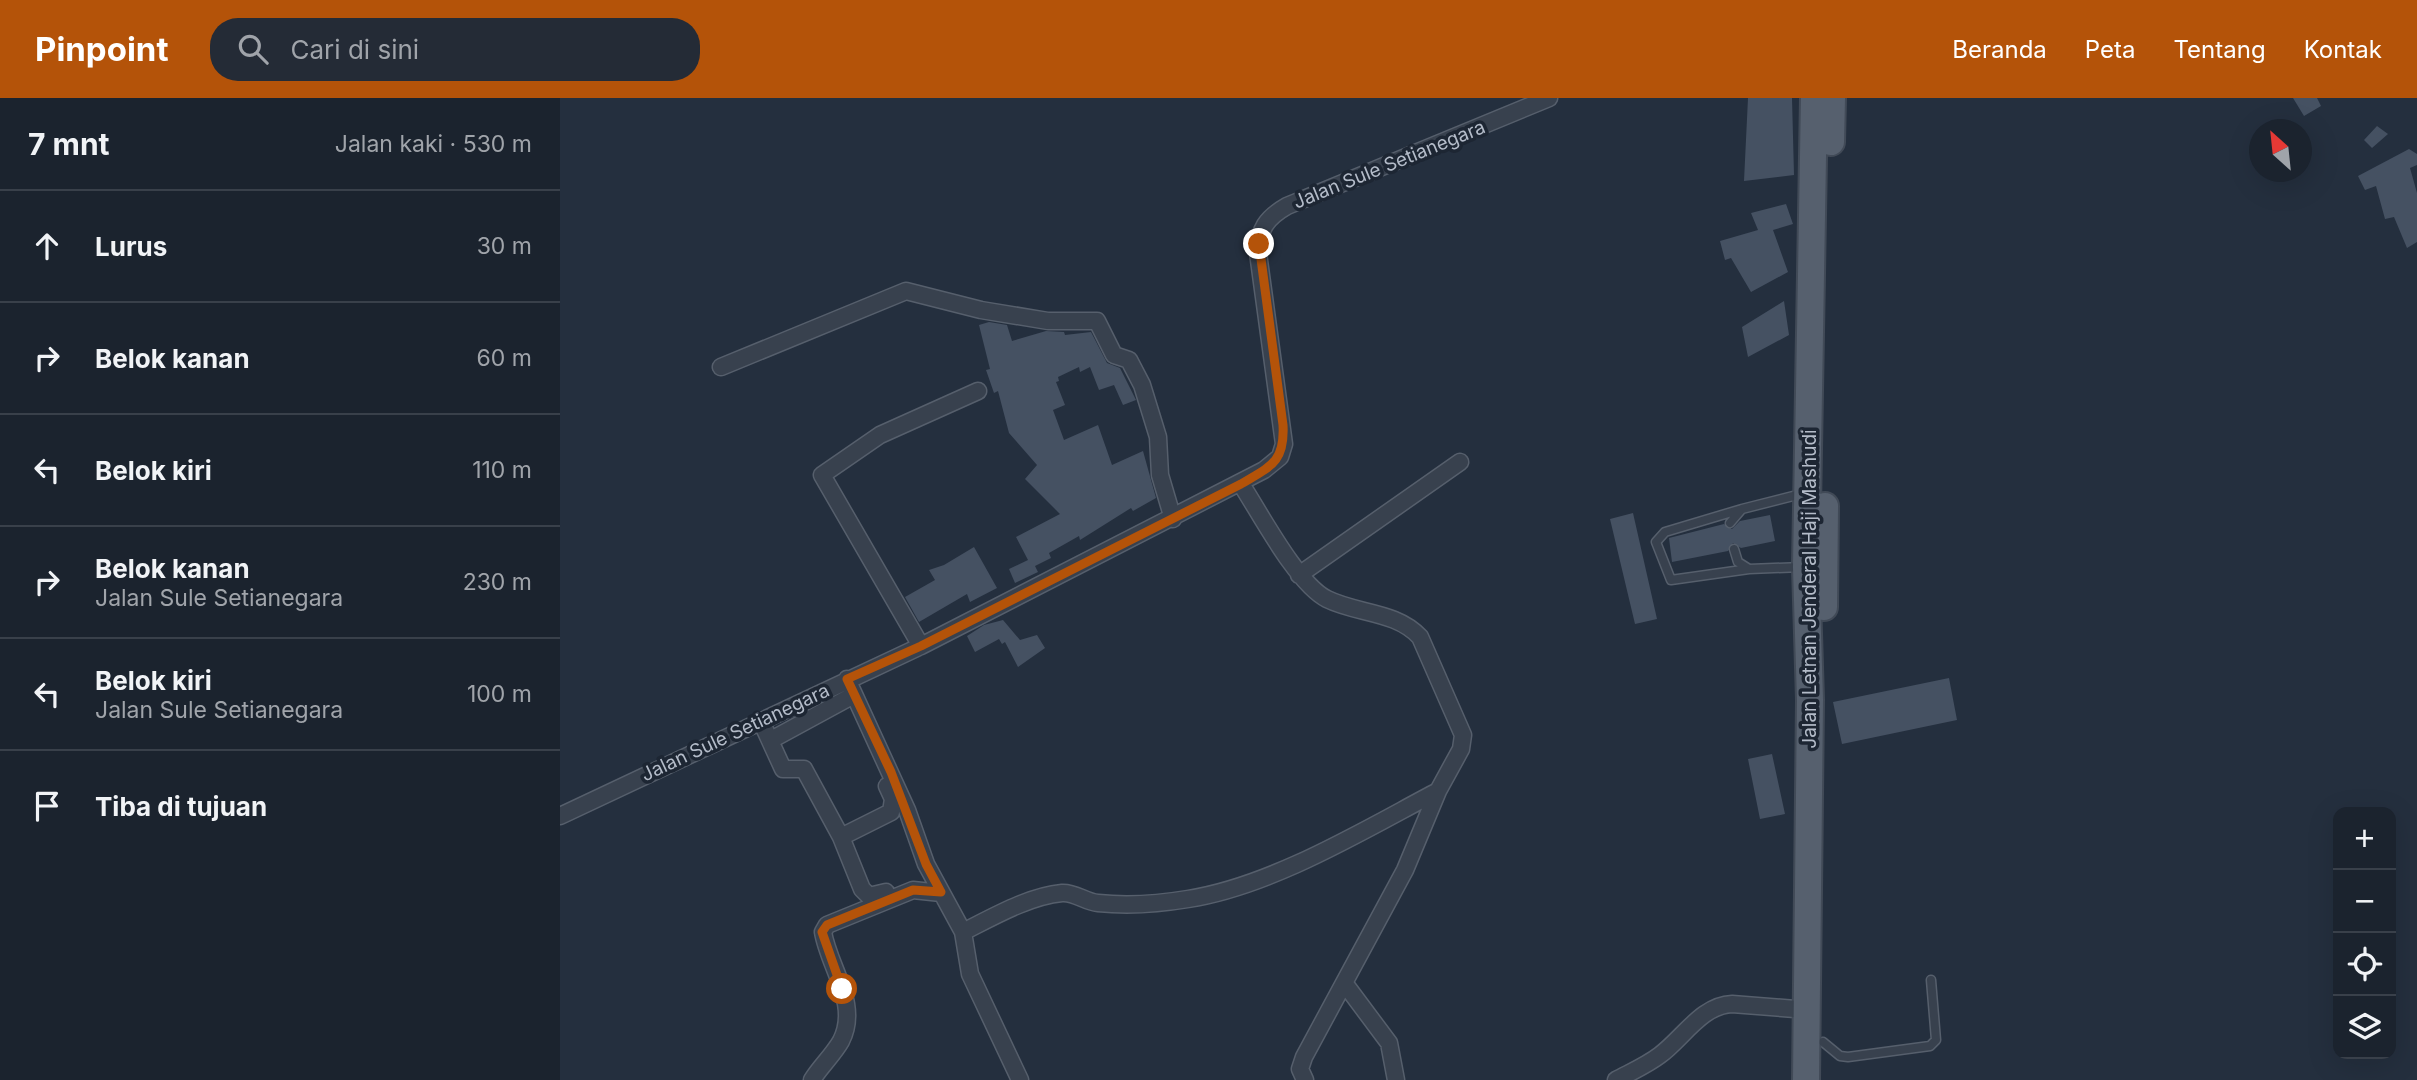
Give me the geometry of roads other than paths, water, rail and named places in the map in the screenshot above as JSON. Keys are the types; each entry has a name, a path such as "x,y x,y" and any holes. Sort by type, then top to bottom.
{"main road":[{"name":"Jalan Letnan Jenderal Haji Mashudi","path":"1814,98 1806,567 1810,700 1808,1010 1824,1080"},
{"name":"Jalan Letnan Jenderal Haji Mashudi","path":"1806,1080 1817,1049 1827,263 1832,98"}],"street":[{"name":"Jalan Sule Setianegara","path":"560,816 921,646 1241,484 1280,457 1284,444 1258,253 1262,229 1269,218 1287,205 1549,98"},
{"path":"721,368 906,290 981,310 1048,321 1097,321 1114,355 1129,360 1142,385 1158,437 1160,475 1173,519"},
{"path":"921,646 822,475 880,435 978,391"},
{"path":"1300,575 1460,461"},
{"path":"1241,484 1300,575 1330,601 1409,626 1420,637 1463,735 1461,750 1438,791 1405,870 1304,1056 1300,1069 1305,1080"},
{"path":"847,679 891,772 926,864 963,932 974,982 1020,1080"},
{"path":"771,740 852,696"},
{"path":"761,721 783,769 804,769 841,837 862,889 870,897 914,879"},
{"path":"841,837 884,818 894,807 893,799 864,738"},
{"path":"963,932 1035,899 1064,893 1087,902 1134,905 1214,894 1249,883 1347,839 1438,791"},
{"path":"812,1080 841,1041 848,1009 822,932 827,925 913,890 941,892"},
{"path":"1345,984 1389,1043 1396,1080"},
{"path":"1616,1080 1659,1056 1707,1011 1720,1006 1732,1004 1808,1010"}],"lane":[{"path":"1806,567 1749,569 1671,580 1656,542 1665,532 1807,492"},
{"path":"1730,523 1741,509"},
{"path":"1734,549 1738,562 1749,569"},
{"path":"1817,1049 1848,1057 1930,1046 1936,1040 1931,980"}]}
